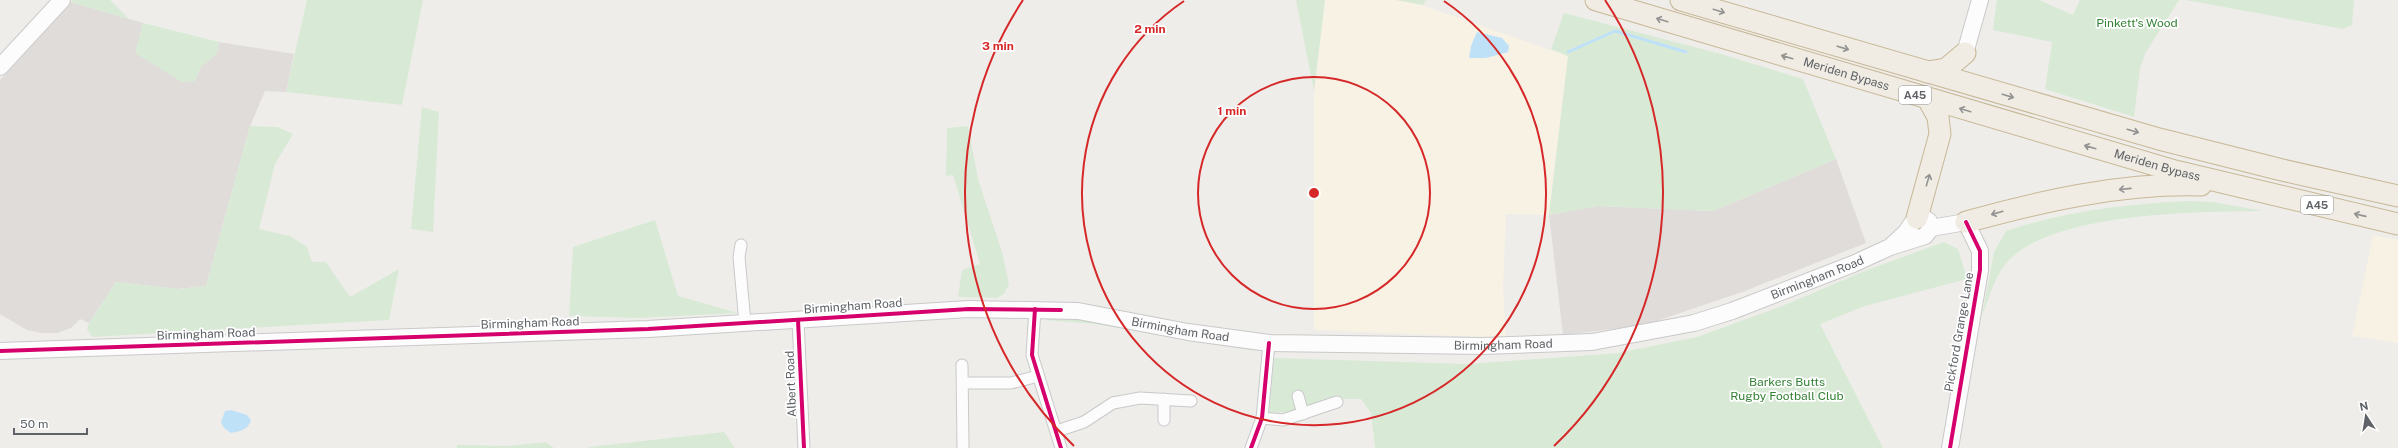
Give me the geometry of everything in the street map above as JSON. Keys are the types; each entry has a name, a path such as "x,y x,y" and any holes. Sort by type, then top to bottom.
{"highway":[{"name":"Meriden Bypass","path":"1596,0 1928,99 2235,186"},
{"name":"A45","path":"1681,0 2152,136 2282,170 2398,196"},
{"path":"1927,72 1946,69 1965,53 1970,75 1977,86"},
{"name":"A45","path":"1920,228 1940,134 1938,117 1928,99"},
{"path":"2306,175 2398,187"},
{"name":"A45","path":"1966,222 2054,200 2121,189 2164,186 2235,186 2398,224"}],"main road":[{"path":"0,67 62,0"},
{"path":"1965,53 1980,0"},
{"name":"Birmingham Road","path":"0,351 632,329 798,320 923,310 1035,309 1078,311 1188,332 1269,343 1540,345 1592,342 1638,335 1694,323 1732,311 1853,264 1890,247 1920,228 1966,222"},
{"name":"Pickford Grange Lane","path":"1950,448 1980,270 1980,251 1966,222"}],"street":[{"path":"741,245 739,257 745,323"},
{"path":"1035,309 1032,355 1057,431 1061,448"},
{"name":"Albert Road","path":"798,320 804,448"},
{"path":"1251,448 1262,418 1269,343"},
{"path":"962,365 964,383 963,448"},
{"path":"964,383 1011,383 1038,376"},
{"path":"1298,396 1303,414"},
{"path":"1057,431 1084,422 1113,403 1140,398 1191,401"},
{"path":"1164,399 1164,420"},
{"path":"1262,418 1283,420 1337,402"}],"shaded area":[{"path":"1325,0 1396,0 1415,3 1568,56 1549,215 1506,214 1503,288 1506,338 1314,330 1314,91"},
{"path":"71,2 143,23 136,53 195,81 200,68 217,53 219,42 294,54 286,92 265,91 250,126 206,286 178,289 116,282 89,323 80,319 71,328 57,333 42,333 27,330 0,314 0,80"},
{"path":"1836,159 1866,243 1745,291 1645,325 1563,335 1549,215 1597,206 1713,211"},
{"path":"2373,235 2398,240 2398,343 2352,336"}],"green space":[{"path":"73,0 110,0 129,19 71,2"},
{"path":"307,0 423,0 402,105 286,92"},
{"path":"1296,0 1325,0 1314,91"},
{"path":"1396,0 1426,0 1423,5"},
{"path":"1997,0 2039,0 2073,15 2080,0 2179,0 2145,54 2140,69 2134,117 2045,89 2052,42 1993,30"},
{"name":"Pinkett's Wood","path":"2186,0 2354,0 2352,25 2343,29"},
{"path":"1564,13 1721,54 1803,79 1836,159 1713,211 1597,206 1549,215 1568,56 1551,49"},
{"path":"143,23 219,42 217,53 200,68 195,81 182,82 135,53"},
{"path":"422,107 439,112 433,232 411,229"},
{"path":"250,126 278,127 293,134 275,164 259,229 290,236 307,247 312,262 326,262 350,297 399,269 389,320 92,337 87,329 89,323 116,282 178,289 206,286"},
{"path":"968,126 978,179 1002,252 1009,284 1004,294 997,298 958,297 962,270 980,264 953,175 946,176 947,128"},
{"path":"2188,201 2213,202 2263,211 2168,214 2096,223 2063,231 2035,242 2012,257 2006,263 1994,284 1982,316 1994,252 2006,231 2050,218 2096,210 2142,204"},
{"path":"655,220 678,296 738,313 637,318 569,316 573,247"},
{"name":"Barkers Butts Rugby Football Club","path":"1944,242 1958,249 1967,279 1865,306 1820,324 1883,448 1375,448 1371,413 1361,399 1328,399 1290,412 1269,413 1274,358 1468,364 1618,353 1697,337 1782,306 1867,270"},
{"path":"1051,317 1076,319 1251,347 1254,351 1095,324 1045,320"},
{"path":"724,432 735,448 588,448 589,447"},
{"path":"546,442 554,448 457,448 457,445 509,446"}],"water":[{"path":"1477,32 1502,38 1509,46 1508,52 1486,58 1469,58 1471,46"},
{"path":"231,410 247,415 251,420 246,428 241,431 231,433 224,428 221,422 225,411"}],"waterway":[{"path":"1568,52 1615,31 1686,52"}],"cycle path":[{"path":"1950,448 1980,270 1980,251 1966,222"},
{"path":"0,351 648,329 969,309 1061,310"},
{"path":"1035,309 1032,355 1061,448"},
{"path":"798,320 804,448"},
{"path":"1251,448 1262,418 1269,343"}]}
